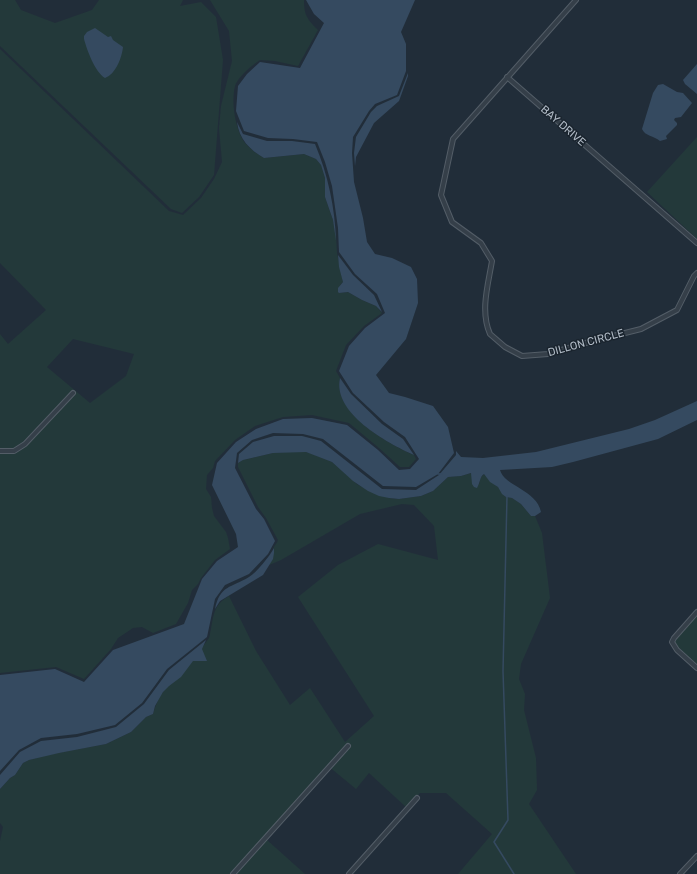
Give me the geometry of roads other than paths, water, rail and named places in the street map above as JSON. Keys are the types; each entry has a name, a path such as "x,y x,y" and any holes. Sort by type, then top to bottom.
{"street":[{"path":"507,77 576,0"},
{"name":"BAY DRIVE","path":"507,77 697,243"},
{"name":"DILLON CIRCLE","path":"507,77 453,139 441,195 452,222 480,243 492,261 484,304 486,324 490,334 505,347 522,356 548,354 641,329 677,310 694,276 697,273"},
{"path":"0,451 14,451 26,444 73,393"},
{"path":"697,612 672,642 677,650 697,668"},
{"path":"232,874 348,746"},
{"path":"349,874 417,798"},
{"path":"680,874 697,856"}],"water":[{"path":"306,0 415,0 401,32 406,44 406,71 397,95 375,104 353,137 352,153 354,182 367,242 375,254 392,258 411,267 417,279 418,303 406,339 376,375 389,393 433,406 448,427 454,453 438,474 416,487 383,486 323,439 303,434 273,433 252,440 237,453 235,468 256,509 264,519 275,541 268,554 249,574 225,585 215,599 207,637 167,669 142,703 115,725 77,734 41,738 19,750 0,771 0,675 55,669 84,682 113,650 184,624 202,579 217,561 238,547 236,534 212,485 217,463 236,442 256,429 283,419 312,418 347,425 378,450 399,470 410,469 419,459 405,437 384,422 353,393 339,371 349,346 365,328 385,313 377,294 355,274 339,252 338,228 332,186 317,142 268,138 244,131 236,111 238,86 247,74 260,62 300,68 324,23 314,14"},
{"path":"95,28 108,37 111,36 113,40 123,47 120,60 115,69 105,78 98,71 89,55 84,39 87,32"},
{"path":"697,64 697,94 685,84 683,80"},
{"path":"408,73 399,101 374,123 356,157 355,166 354,153 356,137 371,112 377,106 399,96"},
{"path":"663,84 677,92 683,93 692,103 681,117 675,118 674,120 677,125 666,136 667,139 660,141 645,133 642,129 653,93 658,85"},
{"path":"237,122 243,134 267,141 292,141 315,144 324,168 330,192 336,241 333,220 325,197 325,178 321,165 316,159 304,154 264,158 250,148 243,139"},
{"path":"338,255 353,275 374,295 382,312 376,306 348,292 338,292 338,288 343,282 339,267"},
{"path":"340,378 351,394 382,424 403,439 414,455 377,435 353,415 344,403 340,391"},
{"path":"697,401 697,420 658,439 552,467 500,470 508,480 533,498 541,512 535,516 531,516 521,504 512,498 506,497 502,494 498,487 490,482 484,474 477,488 472,484 471,473 461,476 448,477 433,491 421,496 399,499 379,496 368,491 353,481 332,462 306,452 273,453 243,460 238,463 239,454 253,442 274,436 302,436 321,441 382,489 416,490 439,475 456,455 456,451 461,457 483,458 536,452 629,429 655,420"},
{"path":"274,548 273,559 263,575 220,601 215,609 217,601 223,591 252,575 263,564"},
{"path":"206,640 202,649 207,661 193,661 181,677 163,692 155,706 153,714 146,717 131,732 106,744 29,760 23,763 15,775 10,778 0,789 0,775 20,752 41,741 77,737 116,727 144,704 169,670"}],"waterway":[{"path":"507,496 503,671 508,820 494,842 514,874"}]}
